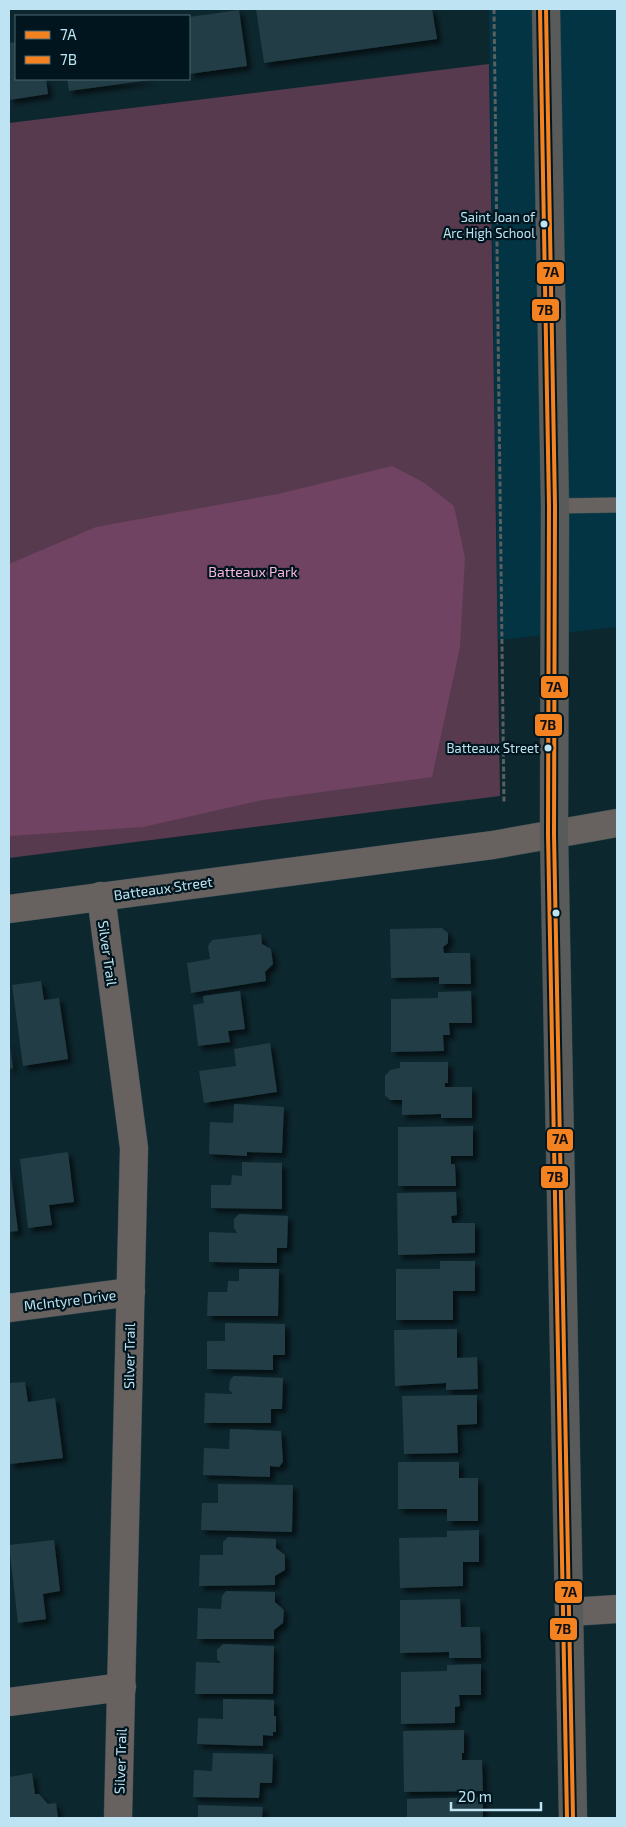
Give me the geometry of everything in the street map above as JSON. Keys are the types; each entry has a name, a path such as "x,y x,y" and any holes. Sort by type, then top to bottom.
{"street":[{"path":"546,9 555,506 554,834 573,1818"},
{"name":"Batteaux Street","path":"9,909 483,846 617,823"},
{"name":"Silver Trail","path":"101,896 134,1148 118,1818"},
{"name":"McIntyre Drive","path":"9,1308 131,1292"},
{"path":"570,1612 617,1610"},
{"path":"9,1702 122,1687"}],"lane":[{"path":"555,506 617,505"}],"path":[{"path":"494,9 504,804"}],"shaded area":[{"path":"489,9 617,9 617,627 498,640"}],"green space":[{"name":"Batteaux Park","path":"489,64 500,796 9,858 9,123"},
{"path":"392,466 423,482 454,506 465,558 460,647 432,777 263,800 143,827 9,836 9,564 96,527 278,494"}],"building":[{"path":"256,9 432,9 437,39 264,63"},
{"path":"239,10 247,66 190,74 190,17"},
{"path":"15,42 15,80 46,80 48,94 9,100 9,43"},
{"path":"67,80 150,80 69,91"},
{"path":"442,928 448,933 448,943 443,947 444,953 470,953 471,984 439,984 439,977 391,978 390,929"},
{"path":"261,934 262,944 271,949 273,964 265,972 266,981 191,993 187,963 210,959 208,946 212,940"},
{"path":"41,981 44,1000 59,998 68,1059 23,1066 12,985"},
{"path":"240,991 245,1029 228,1031 230,1042 198,1046 193,1005 204,1003 203,996"},
{"path":"471,991 472,1023 449,1023 450,1035 443,1035 444,1051 391,1052 391,999 438,998 438,992"},
{"path":"9,1038 13,1068 9,1069"},
{"path":"270,1043 277,1092 204,1103 199,1071 236,1066 234,1049"},
{"path":"400,1062 448,1062 448,1083 445,1083 445,1087 472,1087 472,1118 441,1118 441,1114 402,1115 402,1100 390,1100 385,1095 385,1076 390,1070 400,1068"},
{"path":"234,1104 284,1107 282,1153 247,1152 247,1156 209,1154 210,1122 233,1123"},
{"path":"473,1126 473,1156 451,1156 451,1164 455,1164 456,1186 398,1186 398,1127"},
{"path":"68,1152 74,1202 49,1205 52,1225 28,1228 20,1159"},
{"path":"9,1161 18,1231 9,1232"},
{"path":"242,1162 282,1163 282,1209 211,1208 211,1185 231,1185 232,1175 242,1176"},
{"path":"456,1192 457,1215 451,1216 452,1223 475,1223 475,1253 398,1255 397,1193"},
{"path":"239,1214 288,1216 287,1248 277,1248 277,1263 209,1262 209,1232 237,1233 234,1228 234,1219"},
{"path":"440,1261 475,1261 475,1291 453,1291 453,1320 396,1320 396,1269 440,1269"},
{"path":"239,1269 279,1269 278,1316 207,1316 208,1292 227,1292 228,1281 239,1281"},
{"path":"225,1323 285,1324 285,1355 273,1355 273,1370 207,1369 207,1341 225,1341"},
{"path":"457,1329 457,1358 477,1357 478,1389 446,1390 446,1383 395,1386 394,1330"},
{"path":"234,1376 283,1378 282,1409 271,1409 271,1423 204,1423 205,1393 233,1394 229,1390 230,1380"},
{"path":"25,1382 28,1402 55,1398 63,1458 10,1464 9,1383"},
{"path":"477,1395 477,1424 457,1425 458,1453 404,1454 402,1396"},
{"path":"230,1429 281,1431 283,1462 279,1467 270,1466 270,1477 203,1475 204,1448 229,1449"},
{"path":"398,1462 459,1462 459,1478 478,1478 478,1521 447,1521 447,1509 398,1509"},
{"path":"218,1484 293,1485 292,1532 201,1530 202,1503 218,1503"},
{"path":"479,1530 479,1562 463,1562 463,1586 400,1588 399,1538 447,1537 447,1531"},
{"path":"228,1537 276,1539 276,1548 285,1555 285,1570 275,1576 275,1585 199,1586 200,1555 223,1555 223,1542"},
{"path":"54,1540 60,1591 43,1594 46,1619 18,1623 9,1545"},
{"path":"226,1591 275,1592 275,1602 284,1610 283,1623 274,1630 274,1639 197,1639 198,1608 221,1609 222,1596"},
{"path":"460,1599 461,1627 480,1627 481,1658 449,1658 449,1652 400,1653 400,1600"},
{"path":"223,1644 274,1646 273,1694 195,1694 196,1662 221,1663 217,1659 217,1650"},
{"path":"481,1664 481,1695 459,1695 460,1706 455,1707 455,1723 401,1724 401,1672 447,1671 447,1665"},
{"path":"223,1699 274,1700 276,1732 273,1732 273,1736 263,1735 263,1746 197,1744 198,1718 223,1719"},
{"path":"464,1730 464,1753 462,1753 462,1760 482,1760 483,1791 404,1792 403,1731"},
{"path":"213,1753 273,1754 272,1783 260,1783 259,1798 193,1797 194,1770 212,1771"},
{"path":"32,1773 35,1794 39,1794 48,1804 56,1803 58,1818 9,1818 9,1777"},
{"path":"483,1797 483,1818 407,1818 407,1799"},
{"path":"198,1805 263,1807 262,1818 198,1818"}],"transit line":[{"name":"7B","path":"540,9 549,506 548,834 567,1818"},
{"name":"7A","path":"546,9 555,506 554,834 573,1818"}],"place":[{"name":"Saint Joan of Arc High School","path":"544,224"},
{"name":"Batteaux Street","path":"548,748"}]}
